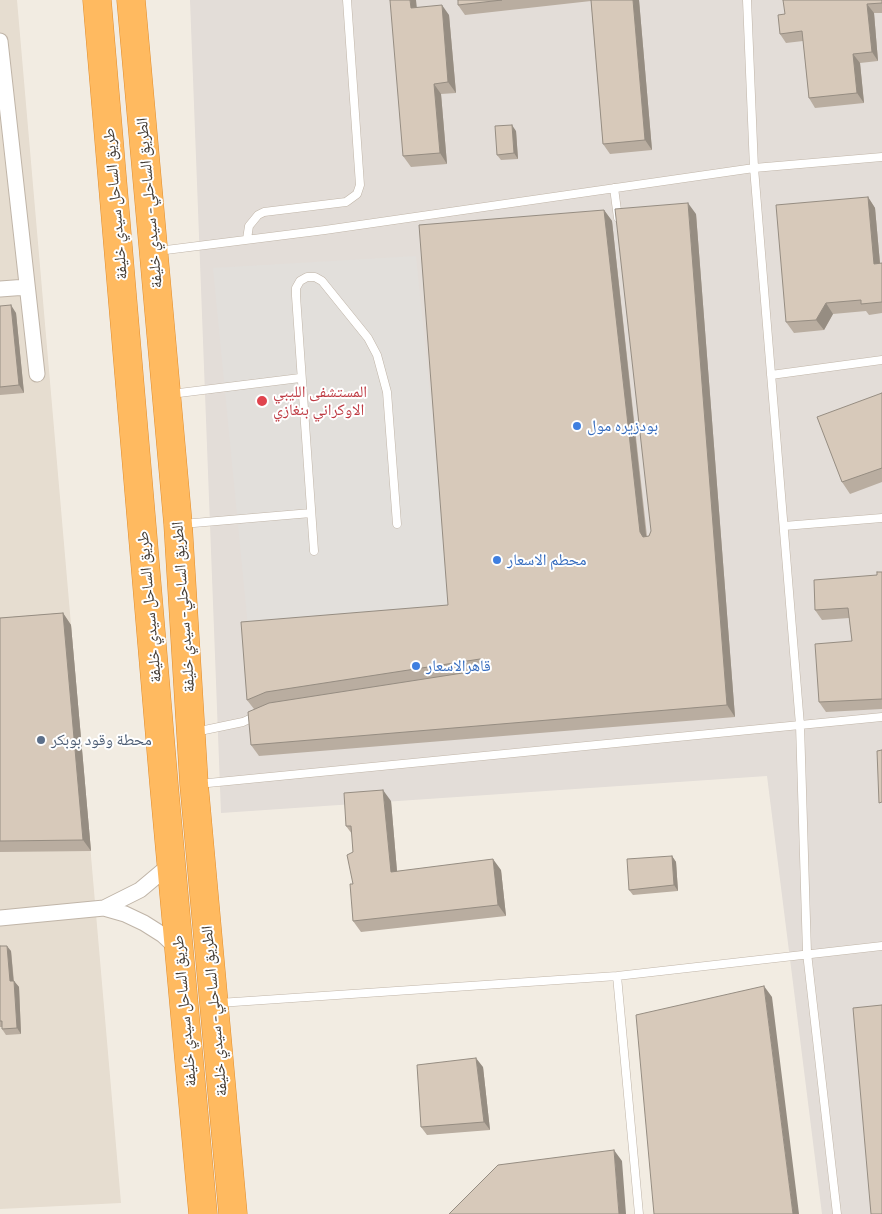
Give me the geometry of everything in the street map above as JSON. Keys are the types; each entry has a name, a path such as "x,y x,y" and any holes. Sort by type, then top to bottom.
{"highway":[{"name":"طريق الساحل سيدي خليفة","path":"97,0 203,1214"},
{"name":"الطريق الساحلي- سيدي خليفة","path":"131,0 178,524 194,784 233,1214"}],"street":[{"path":"0,40 5,129 28,287 37,374"},
{"path":"0,289 28,287"},
{"path":"0,918 104,908 140,890 171,864"},
{"path":"104,908 125,914 144,923 163,935 179,950"}],"lane":[{"path":"247,239 249,226 258,215 264,212 346,202 354,197 359,190 347,0"},
{"path":"747,0 754,168 800,726 807,953 837,1214"},
{"path":"153,251 325,230 754,168 882,157"},
{"path":"614,188 619,227"},
{"path":"314,551 300,378 296,288 300,282 307,278 315,277 322,281 368,338 383,374 387,392 397,524"},
{"path":"771,375 882,360"},
{"path":"166,395 300,378"},
{"path":"178,524 311,514"},
{"path":"784,526 882,518"},
{"path":"191,733 243,722 267,712"},
{"path":"194,784 882,718"},
{"path":"214,1003 617,976 882,946"},
{"path":"617,976 639,1214"}],"shaded area":[{"path":"0,0 17,0 121,1203 0,1209"},
{"path":"190,0 882,0 882,1214 822,1214 767,776 221,813"},
{"path":"416,256 452,610 248,627 213,268"}],"building":[{"path":"390,0 410,0 411,8 442,5 448,82 434,84 440,153 403,156"},
{"path":"458,0 502,0 458,5"},
{"path":"591,0 633,0 645,140 603,144"},
{"path":"783,0 882,0 882,3 867,4 872,52 853,54 857,93 809,98 802,31 780,34 778,15 785,14"},
{"path":"512,125 514,153 497,155 495,126"},
{"path":"868,197 874,264 882,263 882,302 861,304 861,300 826,303 816,320 786,322 776,205"},
{"name":"بودزيره مول","path":"688,203 727,705 251,745 248,712 269,703 482,670 487,664 480,659 266,692 247,700 241,622 448,605 419,225 604,210 640,532 643,537 649,536 651,531 615,209"},
{"path":"11,305 19,385 0,387 0,306"},
{"path":"882,393 882,468 842,482 817,417"},
{"path":"877,572 882,572 882,699 819,702 815,644 852,641 848,608 815,610 814,580 877,575"},
{"name":"محطة وقود بوبكر","path":"63,613 83,840 0,841 0,618"},
{"path":"882,750 882,802 879,803 877,751"},
{"path":"383,790 391,872 493,859 498,905 353,921 350,884 353,884 347,855 353,852 351,826 346,826 344,793"},
{"path":"672,856 674,885 629,890 627,859"},
{"path":"0,946 7,946 10,981 14,981 17,1028 2,1029 2,1021 0,1021"},
{"path":"764,986 793,1214 654,1214 636,1015"},
{"path":"882,1005 882,1214 871,1214 853,1008"},
{"path":"476,1058 484,1122 421,1127 417,1065"},
{"path":"614,1150 619,1214 449,1214 498,1165"}],"place":[{"name":"المستشفى الليبي الاوكراني بنغازي","path":"262,401"},
{"name":"بودزيره مول","path":"577,426"},
{"name":"محطم الاسعار","path":"497,560"},
{"name":"قاهرالاسعار","path":"416,666"},
{"name":"محطة وقود بوبكر","path":"41,740"}]}
